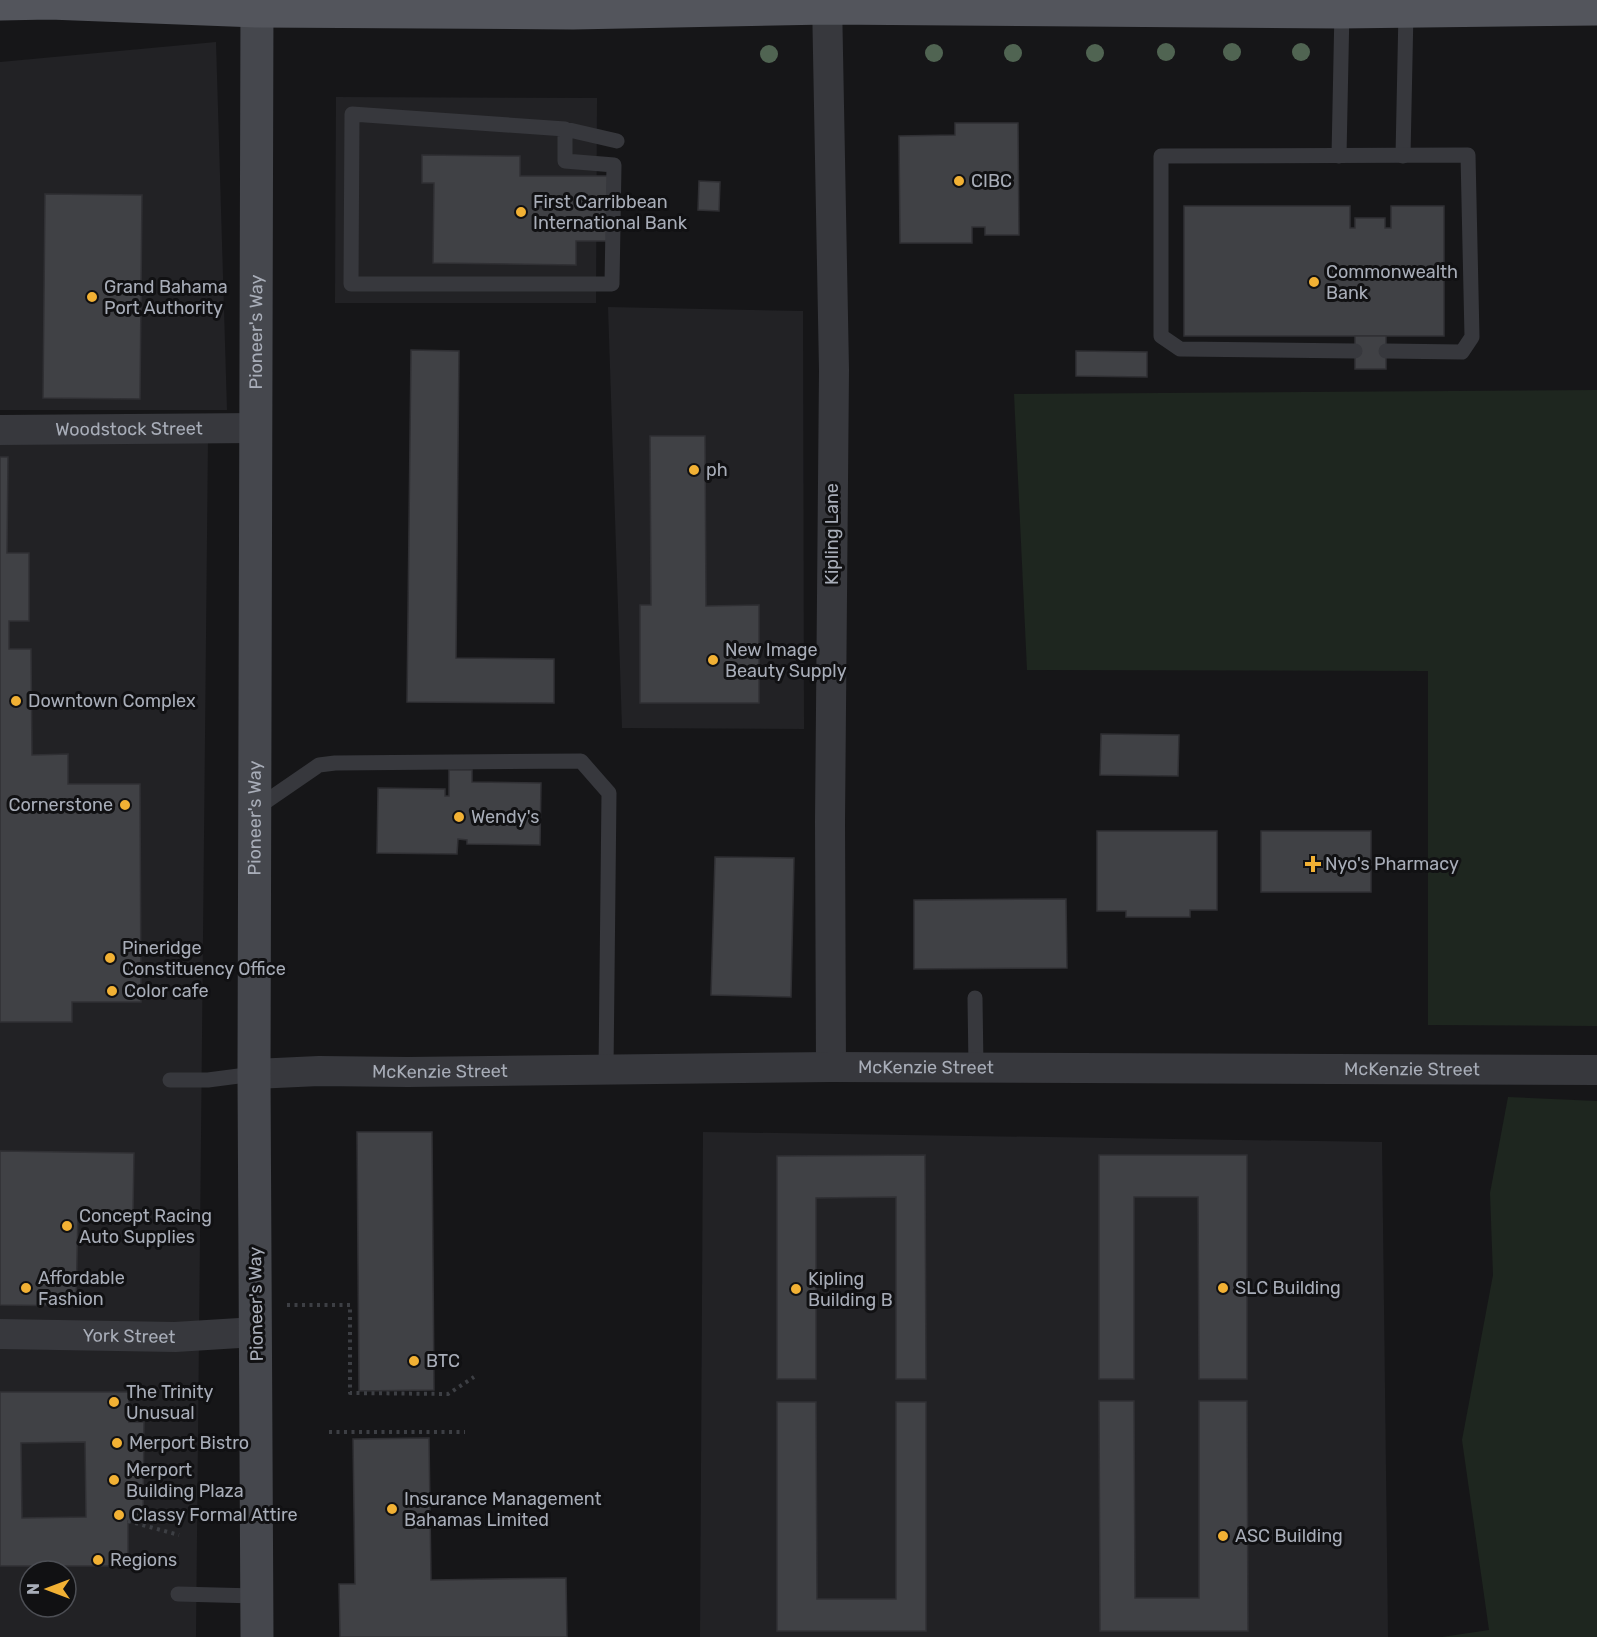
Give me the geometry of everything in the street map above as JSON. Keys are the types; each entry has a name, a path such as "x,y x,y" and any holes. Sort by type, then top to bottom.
{"main road":[{"path":"0,4 258,6 573,13 827,4 1597,9"},
{"name":"Pioneer's Way","path":"257,1637 254,1074 258,6"}],"street":[{"name":"Kipling Lane","path":"827,4 834,370 830,810 831,1067"},
{"name":"Woodstock Street","path":"0,430 258,428"},
{"name":"McKenzie Street","path":"254,1074 319,1071 606,1071 831,1067 1597,1070"},
{"name":"York Street","path":"0,1334 175,1337 256,1319"}],"lane":[{"path":"1339,156 1343,6"},
{"path":"1403,6 1403,156"},
{"path":"565,129 565,161 614,165 612,284 351,284 352,114 565,129 617,141"},
{"path":"1355,351 1180,349 1161,336 1161,156 1468,155 1472,337 1462,352 1386,351"},
{"path":"255,809 319,765 581,761 609,793 606,1071"},
{"path":"975,998 976,1067"},
{"path":"170,1080 208,1080 254,1074"},
{"path":"178,1594 257,1596"}],"path":[{"path":"256,1319 350,1305 350,1393 448,1394 474,1377"},
{"path":"329,1432 465,1432"},
{"path":"128,1521 179,1535"}],"shaded area":[{"path":"216,42 227,410 0,410 0,62"},
{"path":"336,97 597,98 596,303 335,303"},
{"path":"608,307 803,311 804,729 622,728"},
{"path":"1597,390 1597,1026 1428,1025 1428,671 1027,670 1014,394"},
{"path":"208,438 196,1637 0,1637 0,441"},
{"path":"1508,1097 1597,1101 1597,1637 1442,1637 1489,1630 1462,1440 1493,1275 1490,1193"},
{"path":"703,1132 1382,1142 1388,1637 700,1637"}],"building":[{"name":"CIBC","path":"955,123 1018,123 1019,235 985,235 985,227 972,227 972,243 900,243 899,136 955,135"},
{"name":"First Carribbean International Bank","path":"422,155 520,156 520,176 608,176 607,241 576,241 576,265 433,263 434,183 422,183"},
{"path":"699,181 720,182 719,211 698,210"},
{"name":"Grand Bahama Port Authority","path":"45,194 142,195 140,399 43,398"},
{"name":"Commonwealth Bank","path":"1184,206 1350,206 1350,228 1355,228 1355,218 1385,218 1385,228 1391,228 1391,206 1444,206 1444,336 1184,336"},
{"path":"1355,336 1386,336 1386,369 1355,369"},
{"path":"411,350 459,351 456,658 554,659 554,703 407,702"},
{"path":"1076,351 1147,352 1147,377 1076,376"},
{"path":"650,436 705,436 706,606 759,605 759,703 640,703 640,605 651,605"},
{"name":"Downtown Complex","path":"0,457 8,457 7,553 29,553 29,621 9,621 9,649 31,649 32,755 68,754 68,784 140,784 141,1002 72,1002 72,1022 0,1022"},
{"path":"1101,734 1179,735 1178,776 1100,775"},
{"name":"Wendy's","path":"449,770 472,770 472,782 541,783 540,845 467,844 467,840 458,839 457,854 377,853 378,788 445,789 445,796 449,796"},
{"path":"1097,831 1217,831 1217,910 1190,910 1190,917 1126,917 1126,911 1097,911"},
{"path":"1261,831 1371,831 1371,892 1261,892"},
{"path":"715,857 794,858 791,997 711,995"},
{"path":"1066,899 1067,968 914,969 914,900"},
{"path":"357,1132 432,1132 434,1390 359,1391"},
{"path":"0,1151 134,1153 133,1212 78,1211 76,1306 0,1305"},
{"name":"Kipling Building B","path":"925,1155 926,1379 896,1379 896,1197 816,1198 816,1379 777,1379 777,1156"},
{"name":"SLC Building","path":"1099,1155 1247,1155 1247,1379 1199,1379 1198,1197 1134,1197 1134,1379 1099,1379"},
{"name":"Merport Building Plaza","path":"0,1392 129,1392 129,1422 144,1422 143,1521 128,1521 128,1566 78,1566 78,1559 18,1559 18,1566 0,1566","holes":["85,1442 86,1517 22,1518 21,1443"]},
{"name":"ASC Building","path":"1099,1401 1134,1401 1135,1598 1199,1598 1199,1401 1247,1401 1248,1631 1100,1631"},
{"path":"777,1402 816,1402 817,1599 896,1599 896,1402 926,1402 926,1631 777,1631"},
{"name":"Insurance Management Bahamas Limited","path":"429,1438 431,1580 566,1578 567,1637 340,1637 339,1584 355,1584 353,1439"}],"place":[{"name":"CIBC","path":"959,181"},
{"name":"First Carribbean International Bank","path":"521,212"},
{"name":"Commonwealth Bank","path":"1314,282"},
{"name":"Grand Bahama Port Authority","path":"92,297"},
{"name":"ph","path":"694,470"},
{"name":"New Image Beauty Supply","path":"713,660"},
{"name":"Downtown Complex","path":"16,701"},
{"name":"Cornerstone","path":"125,805"},
{"name":"Wendy's","path":"459,817"},
{"name":"Nyo's Pharmacy","path":"1313,864"},
{"name":"Pineridge Constituency Office","path":"110,958"},
{"name":"Color cafe","path":"112,991"},
{"name":"Concept Racing Auto Supplies","path":"67,1226"},
{"name":"Affordable Fashion","path":"26,1288"},
{"name":"SLC Building","path":"1223,1288"},
{"name":"Kipling Building B","path":"796,1289"},
{"name":"BTC","path":"414,1361"},
{"name":"The Trinity Unusual","path":"114,1402"},
{"name":"Merport Bistro","path":"117,1443"},
{"name":"Merport Building Plaza","path":"114,1480"},
{"name":"Insurance Management Bahamas Limited","path":"392,1509"},
{"name":"Classy Formal Attire","path":"119,1515"},
{"name":"ASC Building","path":"1223,1536"},
{"name":"Regions","path":"98,1560"}]}
